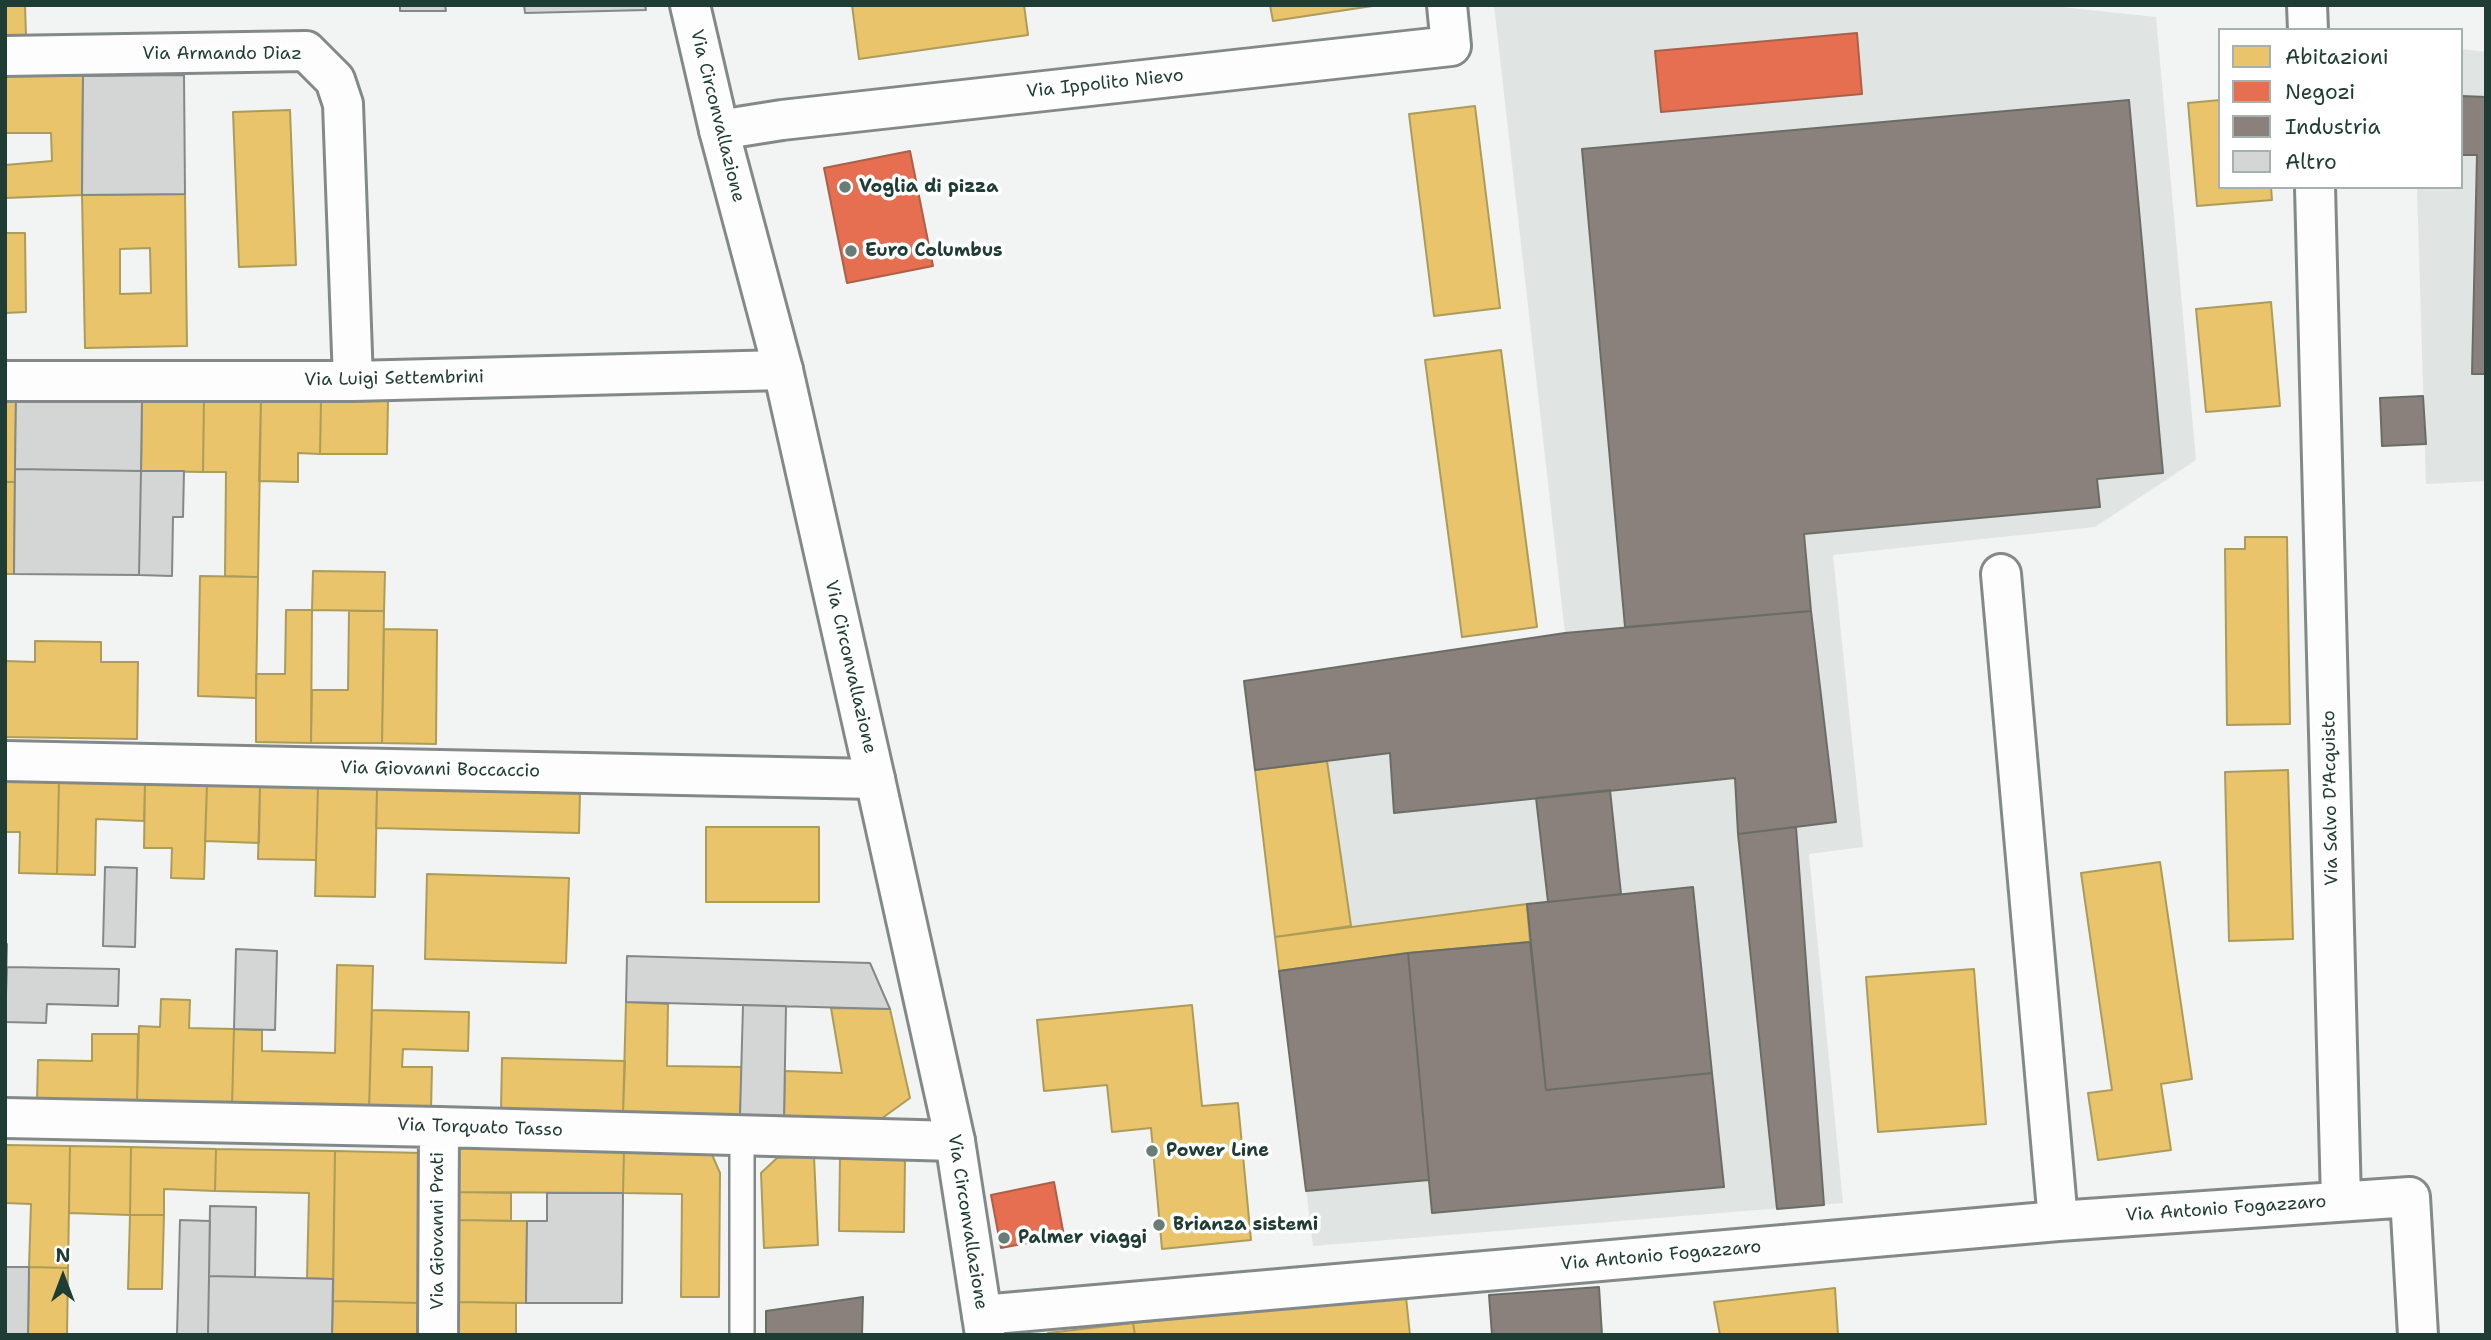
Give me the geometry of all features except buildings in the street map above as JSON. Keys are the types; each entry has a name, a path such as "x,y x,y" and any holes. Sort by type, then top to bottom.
{"street":[{"name":"Via Circonvallazione","path":"691,5 719,130 783,370 875,779 955,1141 984,1325"},
{"name":"Via Ippolito Nievo","path":"719,130 810,117 1451,46 1447,5"},
{"path":"2307,5 2308,28"},
{"name":"Via Armando Diaz","path":"5,56 306,51 335,80 342,104 353,381"},
{"name":"Via Salvo D'Acquisto","path":"2315,189 2341,1201"},
{"name":"Via Luigi Settembrini","path":"5,381 353,381 783,370"},
{"path":"2001,574 2058,1222"},
{"name":"Via Giovanni Boccaccio","path":"5,761 875,779"},
{"name":"Via Torquato Tasso","path":"5,1118 955,1141"},
{"name":"Via Giovanni Prati","path":"438,1335 439,1127"},
{"path":"2341,1201 2410,1197 2418,1335"},
{"name":"Via Antonio Fogazzaro","path":"984,1325 2058,1222 2341,1201"}],"lane":[{"path":"742,1135 742,1335"}],"shaded area":[{"path":"1494,5 2042,5 2156,17 2196,460 2095,527 1833,555 1863,847 1809,854 1843,1203 1313,1246 1244,681 1565,633"},
{"path":"2463,49 2486,52 2486,481 2426,484 2417,189 2463,189"}],"place":[{"name":"Voglia di pizza","path":"845,187"},
{"name":"Euro Columbus","path":"851,251"},
{"name":"Power Line","path":"1152,1151"},
{"name":"Brianza sistemi","path":"1159,1225"},
{"name":"Palmer viaggi","path":"1004,1238"}]}
